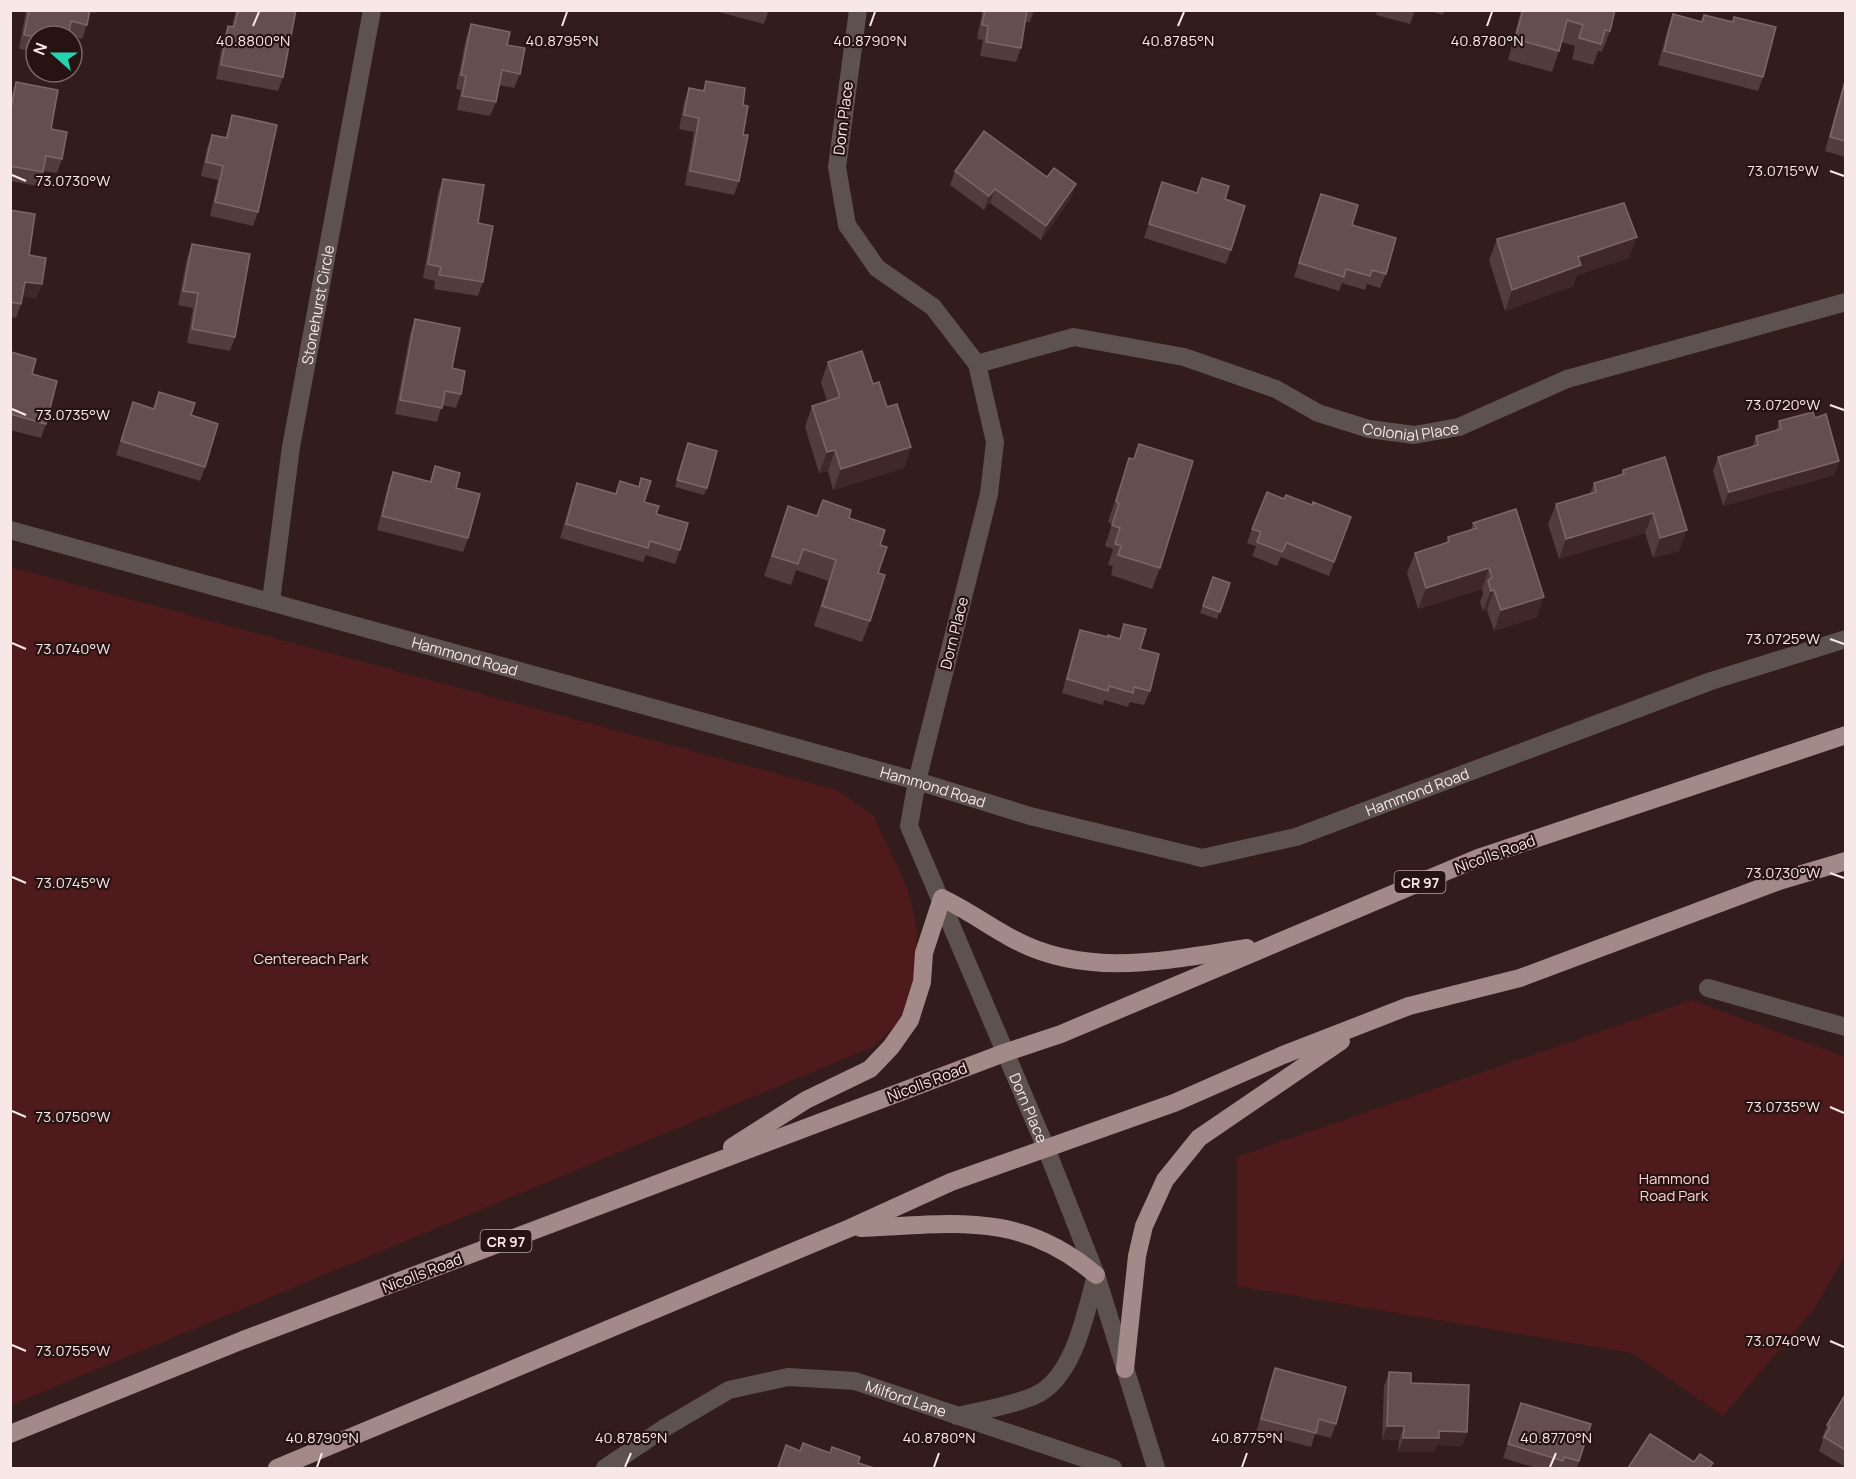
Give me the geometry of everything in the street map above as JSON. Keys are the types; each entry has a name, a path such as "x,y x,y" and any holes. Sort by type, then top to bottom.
{"highway":[{"name":"Nicolls Road","path":"10,1434 255,1336 1004,1053 1061,1034 1478,858 1845,735"},
{"path":"277,1468 850,1228 951,1182 1174,1103 1409,1006 1520,978 1782,880 1845,861"},
{"path":"700,1168 806,1100 870,1069 891,1047 910,1020 922,982 924,953 942,898 968,911 1014,940 1055,957 1098,964 1151,962 1273,945"},
{"path":"1125,1369 1137,1256 1144,1226 1165,1180 1199,1138 1368,1022"},
{"path":"850,1228 964,1223 1005,1227 1040,1238 1070,1253 1096,1275"}],"street":[{"name":"Stonehurst Circle","path":"271,601 291,447 372,10"},
{"name":"Dorn Place","path":"858,10 837,167 847,225 878,268 933,307 977,364 995,442 989,494 917,781 909,826 942,898 1096,1275 1156,1468"},
{"name":"Colonial Place","path":"977,364 1074,337 1184,357 1276,390 1318,412 1369,429 1414,435 1459,427 1567,379 1845,302"},
{"name":"Hammond Road","path":"10,530 917,781 1030,816 1202,858 1296,837 1711,681 1845,639"},
{"path":"1708,988 1845,1027"},
{"path":"957,1416 1000,1407 1036,1395 1060,1375 1079,1336 1096,1275"},
{"name":"Milford Lane","path":"605,1468 666,1426 729,1390 788,1377 855,1381 1113,1468"}],"green space":[{"name":"Centereach Park","path":"11,567 837,790 874,816 909,892 917,930 915,974 900,1021 873,1047 11,1405"},
{"name":"Hammond Road Park","path":"1692,1000 1845,1057 1845,1255 1815,1308 1723,1416 1632,1353 1237,1286 1237,1157"}],"building":[{"path":"29,10 90,10 87,25 71,21 70,24 26,24"},
{"path":"238,10 296,10 283,77 221,65 228,26 234,27"},
{"path":"985,10 1027,10 1021,48 986,42 988,26 982,25"},
{"path":"1523,10 1615,10 1610,31 1605,30 1601,44 1579,38 1583,25 1567,20 1559,51 1515,39"},
{"path":"1673,14 1702,22 1704,15 1733,22 1734,17 1776,27 1763,77 1664,51"},
{"path":"471,24 510,32 507,45 525,48 520,74 502,70 496,102 462,96 466,76 461,75"},
{"path":"706,81 745,88 743,105 748,106 743,135 748,135 739,181 690,171 699,118 684,115 689,88 704,91"},
{"path":"16,82 58,90 51,129 67,132 62,159 46,156 43,172 10,166 10,114"},
{"path":"1845,82 1845,141 1830,137"},
{"path":"232,115 277,125 258,212 215,202 223,166 206,162 212,135 227,138"},
{"path":"984,131 1047,177 1054,168 1076,184 1046,226 995,189 989,196 955,171"},
{"path":"1202,178 1229,186 1225,199 1245,206 1231,250 1149,224 1162,182 1197,193"},
{"path":"443,179 484,185 478,223 493,226 483,282 439,275 441,267 428,264"},
{"path":"1321,194 1358,205 1352,225 1396,238 1386,274 1372,270 1370,276 1346,269 1344,277 1299,263"},
{"path":"1624,203 1637,237 1578,257 1581,265 1512,290 1497,239"},
{"path":"10,210 35,214 29,255 46,258 42,284 25,282 21,304 10,302"},
{"path":"192,244 250,254 235,337 192,329 198,293 183,291"},
{"path":"415,319 460,328 452,368 465,371 461,394 445,391 442,408 400,400"},
{"path":"862,351 873,384 879,382 887,407 897,404 911,447 841,469 835,450 827,452 812,406 840,397 828,362"},
{"path":"11,352 36,359 32,374 57,381 46,424 10,414"},
{"path":"159,392 195,403 191,415 218,424 205,467 121,441 133,402 154,409"},
{"path":"1813,412 1815,418 1826,414 1839,461 1729,492 1718,457 1758,445 1756,436 1781,429 1779,421"},
{"path":"688,443 717,451 707,488 677,480"},
{"path":"1139,444 1193,461 1160,568 1118,555 1121,546 1115,544 1120,528 1112,525 1119,504 1116,501 1129,458 1134,459"},
{"path":"1665,457 1687,530 1660,538 1653,513 1566,539 1556,504 1596,492 1594,483 1624,474 1623,470"},
{"path":"435,466 460,473 456,488 480,494 468,538 382,516 393,472 431,482"},
{"path":"641,478 651,481 644,502 659,506 656,514 688,523 680,550 650,541 648,548 566,524 577,483 616,494 620,481 639,487"},
{"path":"1267,492 1284,499 1286,495 1312,505 1313,502 1351,517 1334,562 1287,543 1282,552 1257,542 1261,532 1252,529"},
{"path":"823,500 851,510 849,518 885,530 880,545 887,547 878,573 885,575 870,621 822,606 836,560 803,549 798,564 772,556 788,506 817,516"},
{"path":"1516,509 1544,597 1501,610 1488,581 1492,577 1489,568 1426,588 1415,553 1449,542 1448,537 1477,528 1473,523"},
{"path":"1213,577 1230,583 1220,612 1203,606"},
{"path":"1124,624 1146,629 1140,649 1159,654 1150,691 1134,687 1133,693 1109,686 1108,691 1067,679 1080,630 1120,639"},
{"path":"1275,1368 1346,1387 1336,1424 1319,1419 1316,1433 1261,1419"},
{"path":"1389,1372 1411,1373 1411,1383 1469,1385 1467,1432 1439,1431 1439,1438 1403,1438 1404,1426 1387,1426"},
{"path":"1845,1395 1845,1450 1824,1437 1830,1427 1827,1425"},
{"path":"1521,1403 1591,1424 1579,1461 1564,1457 1563,1461 1508,1444"},
{"path":"1650,1434 1694,1462 1700,1454 1713,1463 1709,1468 1628,1468"},
{"path":"803,1443 830,1453 832,1447 860,1457 858,1463 874,1468 778,1468 786,1445 800,1451"}]}
